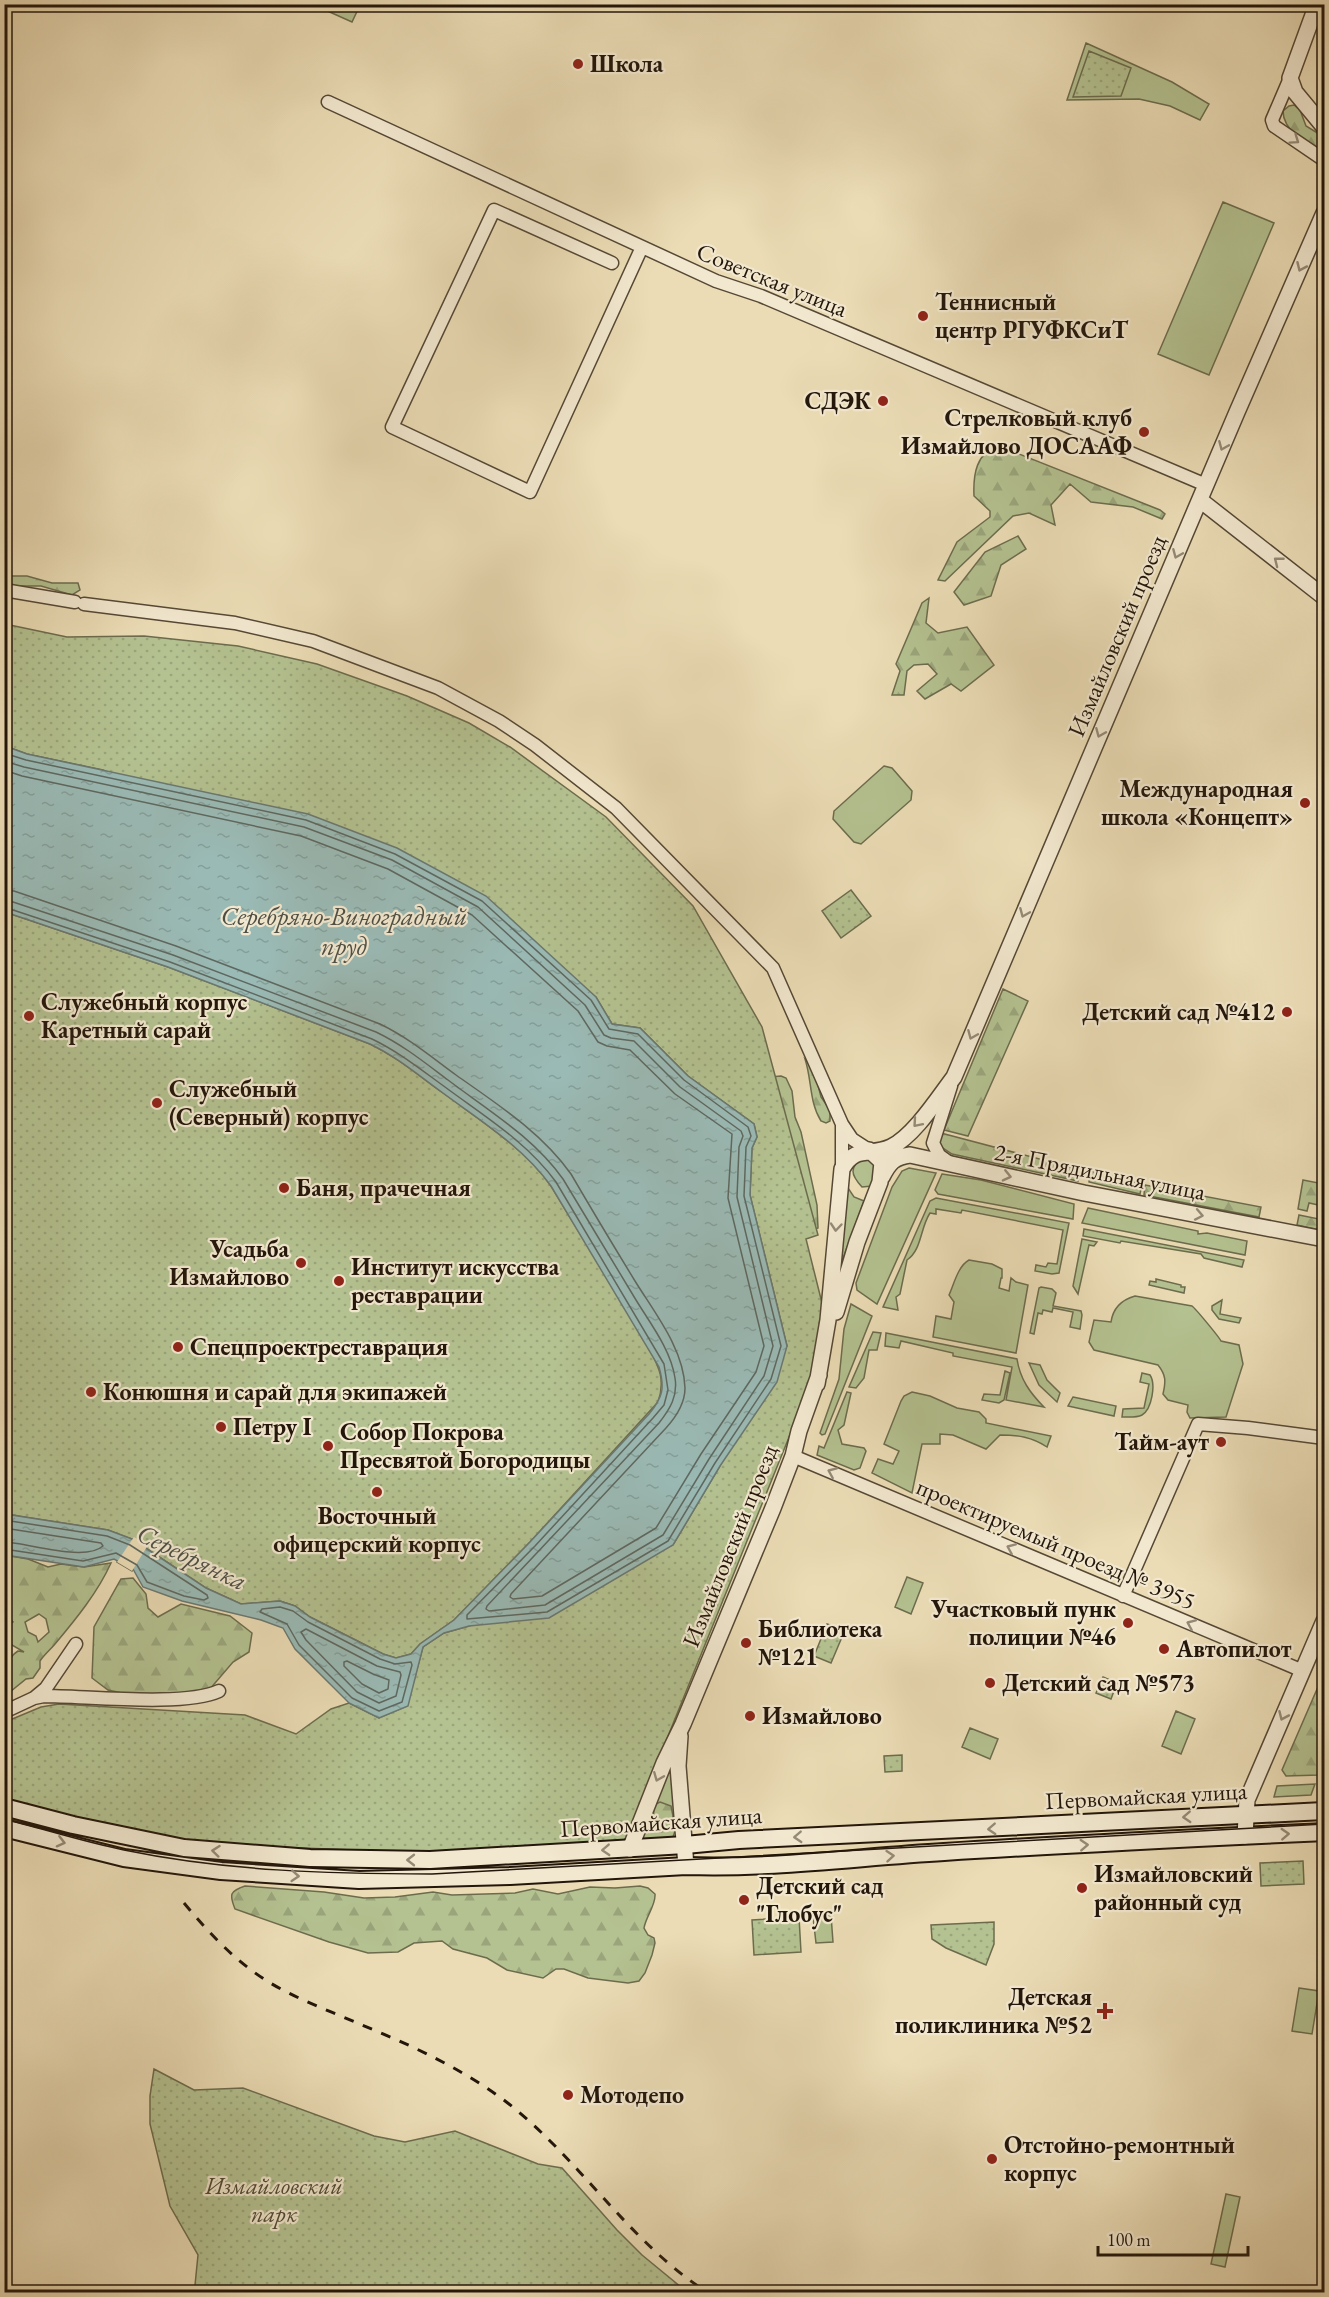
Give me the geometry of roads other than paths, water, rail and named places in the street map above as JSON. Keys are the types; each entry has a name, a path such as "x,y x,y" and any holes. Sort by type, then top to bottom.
{"main road":[{"name":"Первомайская улица","path":"4,1808 184,1848 361,1860 430,1860 712,1842 1324,1811"},
{"name":"Первомайская улица","path":"4,1828 124,1858 221,1871 359,1880 510,1876 686,1866 714,1867 944,1852 1324,1832"},
{"path":"831,1861 831,1845 835,1836"}],"street":[{"path":"1317,4 1272,120 1274,126 1324,160"},
{"path":"1290,78 1296,92 1324,127"},
{"name":"Советская улица","path":"328,102 716,281 761,296 1206,485"},
{"path":"612,263 494,210 393,427 530,492 642,247"},
{"name":"Измайловский проезд","path":"950,1164 939,1155 933,1143 954,1077 1324,213"},
{"path":"1200,500 1324,597"},
{"path":"4,590 80,603 236,623 313,641 438,688 499,721 535,745 616,808 773,968 842,1124 852,1139 882,1162 880,1182"},
{"name":"Измайловский проезд","path":"842,1168 854,1154 891,1147 905,1136 954,1077"},
{"name":"Измайловский проезд","path":"817,1384 828,1320 842,1168 842,1124"},
{"name":"2-я Прядильная улица","path":"880,1182 887,1167 897,1157 910,1155 1084,1194 1324,1239"},
{"name":"Измайловский проезд","path":"630,1849 793,1456 799,1431 817,1384 840,1294 880,1182"},
{"path":"1124,1596 1198,1424 1324,1438"},
{"name":"проектируемый проезд № 3955","path":"793,1456 1303,1671"},
{"path":"1245,1836 1246,1800 1324,1621"},
{"path":"34,1698 46,1688 76,1644"},
{"path":"4,1712 34,1698 44,1696 196,1698 208,1696 219,1690"},
{"name":"Измайловский проезд","path":"683,1724 678,1766 686,1866"}],"water":[{"name":"Серебряно-Виноградный пруд","path":"5,746 27,754 308,814 397,848 486,896 596,997 612,1024 640,1028 688,1076 754,1124 757,1137 752,1148 750,1195 787,1346 777,1382 720,1466 673,1545 549,1618 469,1626 444,1633 423,1647 408,1706 379,1718 349,1703 295,1649 283,1628 261,1620 182,1601 143,1587 133,1569 114,1559 84,1567 5,1555 5,1514 108,1530 132,1539 206,1588 241,1604 280,1601 295,1606 310,1617 383,1654 396,1658 411,1654 420,1644 454,1620 649,1414 662,1392 659,1367 551,1186 540,1172 501,1135 407,1067 370,1044 168,967 5,912"}],"tram line":[{"path":"4,1819 109,1847 200,1863 316,1872 432,1874 1324,1824"}],"railway":[{"path":"184,1903 222,1945 267,1981 301,1999 400,2041 438,2060 475,2080 509,2104 535,2126 654,2250 707,2292"}],"place":[{"name":"Школа","path":"578,64"},
{"name":"Теннисный центр РГУФКСиТ","path":"923,316"},
{"name":"СДЭК","path":"883,401"},
{"name":"Стрелковый клуб Измайлово ДОСААФ","path":"1144,432"},
{"name":"Международная школа «Концепт»","path":"1305,803"},
{"name":"Детский сад №412","path":"1287,1012"},
{"name":"Служебный корпус Каретный сарай","path":"29,1016"},
{"name":"Служебный (Северный) корпус","path":"157,1103"},
{"name":"Баня, прачечная","path":"284,1188"},
{"name":"Усадьба Измайлово","path":"301,1263"},
{"name":"Институт искусства реставрации","path":"339,1281"},
{"name":"Спецпроектреставрация","path":"178,1347"},
{"name":"Конюшня и сарай для экипажей","path":"91,1392"},
{"name":"Петру I","path":"221,1427"},
{"name":"Тайм-аут","path":"1221,1442"},
{"name":"Собор Покрова Пресвятой Богородицы","path":"328,1446"},
{"name":"Восточный офицерский корпус","path":"377,1492"},
{"name":"Участковый пунк полиции №46","path":"1128,1623"},
{"name":"Библиотека №121","path":"746,1643"},
{"name":"Автопилот","path":"1164,1649"},
{"name":"Детский сад №573","path":"990,1683"},
{"name":"Измайлово","path":"750,1716"},
{"name":"Измайловский районный суд","path":"1082,1888"},
{"name":"Детский сад \"Глобус\"","path":"744,1900"},
{"name":"Детская поликлиника №52","path":"1105,2011"},
{"name":"Мотодепо","path":"568,2095"},
{"name":"Отстойно-ремонтный корпус","path":"992,2159"}],"water label":[{"name":"Серебрянка","path":"192,1557"}],"park label":[{"name":"Измайловский парк","path":"274,2200"}]}
